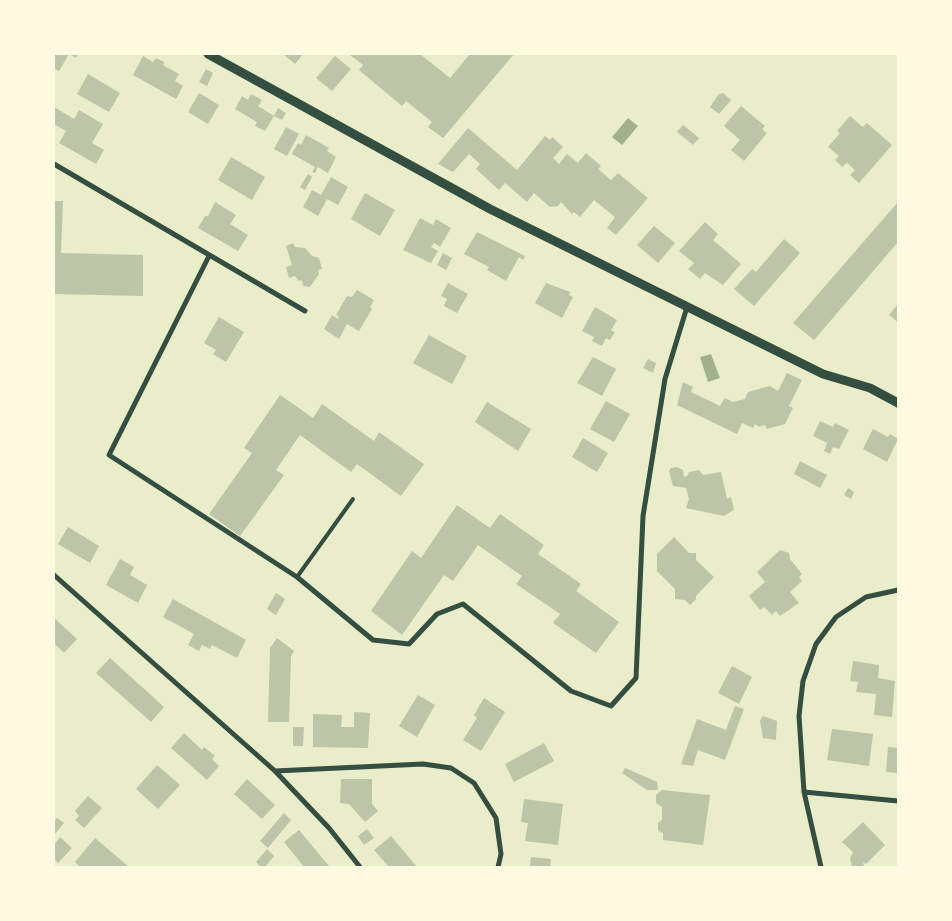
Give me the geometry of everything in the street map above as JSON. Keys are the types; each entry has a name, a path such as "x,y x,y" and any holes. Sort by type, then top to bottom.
{"street":[{"path":"208,54 490,209 823,374 870,388 898,403"},
{"path":"54,164 305,311"},
{"path":"209,256 109,455 297,577 373,640 409,644 437,614 464,604 571,691 611,706 636,678 643,516 665,379 687,307"},
{"path":"54,575 275,771 329,828 360,867"},
{"path":"821,867 804,792 799,716 804,681 816,644 836,617 866,597 898,590"},
{"path":"275,771 423,764 451,768 474,784 496,818 500,854 498,867"},
{"path":"804,792 898,801"}],"lane":[{"path":"297,577 353,499"}],"shaded area":[{"path":"628,118 638,126 622,145 612,137"},
{"path":"711,354 720,378 708,382 700,357"}],"building":[{"path":"54,54 69,54 59,71 54,68"},
{"path":"69,54 78,54 76,58"},
{"path":"283,54 303,54 295,64"},
{"path":"349,54 420,54 450,78 470,54 514,54 443,138 428,127 432,122 406,101 402,106 359,70 363,65"},
{"path":"143,56 153,62 156,58 164,62 163,65 179,74 175,81 183,86 176,99 133,75"},
{"path":"335,56 351,69 332,91 316,78"},
{"path":"206,69 213,73 207,86 199,82"},
{"path":"88,74 120,93 109,112 77,94"},
{"path":"199,93 219,105 208,124 188,112"},
{"path":"723,93 731,100 719,114 710,107 719,94"},
{"path":"251,94 262,100 258,106 274,116 265,131 255,126 257,122 235,109 242,96 248,100"},
{"path":"741,106 765,126 762,129 767,133 744,161 731,150 740,140 724,126"},
{"path":"54,107 74,119 79,110 103,124 92,143 104,150 96,164 59,143 66,131 54,124"},
{"path":"278,108 286,113 282,120 274,116"},
{"path":"850,116 863,127 867,123 892,145 859,183 850,175 855,170 847,163 842,167 835,160 839,156 828,147 840,133 837,131"},
{"path":"683,125 699,138 693,145 677,132"},
{"path":"286,127 299,134 287,156 274,149"},
{"path":"468,128 517,170 545,136 550,140 552,137 563,147 553,158 559,164 567,154 578,163 586,153 601,166 598,169 611,180 618,173 648,198 616,235 607,228 615,217 594,200 580,217 574,212 572,214 561,202 558,206 550,207 534,193 527,202 505,183 499,190 476,169 480,164 469,154 453,172 438,164"},
{"path":"306,135 329,148 327,151 336,157 328,173 318,167 315,173 312,172 315,167 292,154 298,143 301,145"},
{"path":"231,157 265,177 252,200 218,180"},
{"path":"308,174 312,177 305,190 300,187"},
{"path":"331,177 348,187 338,205 327,199 318,216 303,207 312,190 321,195"},
{"path":"365,193 395,210 380,236 351,219"},
{"path":"54,201 63,201 61,253 143,255 143,296 54,294"},
{"path":"215,202 236,215 230,224 248,235 238,251 198,228 205,216 208,216"},
{"path":"898,202 898,242 814,340 793,323"},
{"path":"420,218 433,225 436,219 451,228 440,247 434,243 431,247 438,251 431,263 403,250"},
{"path":"705,222 718,234 713,240 741,264 723,285 705,273 700,279 688,269 694,263 679,251"},
{"path":"654,226 675,243 658,263 637,245"},
{"path":"477,232 525,256 523,260 519,257 506,281 487,270 489,267 464,254"},
{"path":"784,239 800,253 754,306 734,289 752,269 756,272"},
{"path":"293,243 295,247 305,248 312,256 319,258 322,269 318,270 319,274 310,287 303,286 302,280 299,281 295,276 289,278 286,267 292,265 286,246"},
{"path":"443,253 452,258 446,270 437,265"},
{"path":"448,283 468,294 457,313 444,306 447,299 441,296"},
{"path":"546,283 570,292 569,295 573,297 562,318 535,303"},
{"path":"357,290 374,300 370,307 372,309 359,331 347,324 339,339 324,329 332,315 338,319 339,317 336,315 347,296 352,297"},
{"path":"898,304 898,322 889,315"},
{"path":"595,307 617,320 611,330 615,332 610,340 606,338 602,346 592,341 594,337 582,331"},
{"path":"219,317 244,332 226,362 213,354 216,350 204,343"},
{"path":"429,335 467,356 452,384 413,363"},
{"path":"593,357 616,369 602,396 577,383"},
{"path":"648,359 656,363 653,373 643,368"},
{"path":"787,373 802,380 789,406 793,408 785,424 767,429 765,425 759,427 755,424 753,428 742,423 737,434 677,405 683,382 693,387 691,392 720,406 725,398 733,402 745,399 748,392 770,386 778,391"},
{"path":"280,395 313,418 322,404 374,441 379,432 424,464 401,496 357,464 351,472 300,435 276,470 284,475 240,536 209,514 252,453 244,448"},
{"path":"606,401 630,414 614,442 590,429"},
{"path":"487,402 531,429 518,451 475,422"},
{"path":"820,421 833,427 835,423 849,430 839,449 833,447 830,454 824,451 827,443 813,436"},
{"path":"873,429 888,437 890,434 898,439 887,462 863,449"},
{"path":"583,438 608,453 597,472 572,457"},
{"path":"800,461 827,475 820,488 794,474"},
{"path":"677,467 683,470 684,477 689,472 699,470 703,475 721,472 727,499 731,497 734,510 724,516 686,508 689,499 686,488 673,486 669,471 671,468"},
{"path":"848,488 854,492 851,499 844,495"},
{"path":"457,505 490,528 500,514 544,545 538,554 581,584 576,591 619,622 596,653 553,623 560,614 516,584 522,576 478,545 453,581 444,575 402,635 371,611 412,551 421,558"},
{"path":"68,527 99,546 90,563 58,544"},
{"path":"674,537 689,553 696,553 696,560 714,577 690,605 685,600 675,599 675,589 657,571 657,554"},
{"path":"780,550 789,553 790,559 802,574 799,577 802,581 790,592 799,603 780,616 776,611 772,615 764,607 760,610 749,596 765,582 757,572"},
{"path":"120,559 134,567 130,575 147,585 138,603 106,585"},
{"path":"276,593 285,599 276,615 267,609"},
{"path":"173,599 246,640 237,658 212,645 210,649 202,645 199,651 188,645 194,634 163,617"},
{"path":"54,618 77,639 64,653 54,643"},
{"path":"277,638 294,651 291,656 289,722 268,722 270,648"},
{"path":"110,658 164,707 151,722 96,673"},
{"path":"853,661 879,665 878,678 895,681 892,717 874,715 876,694 856,692 858,682 850,681"},
{"path":"732,666 752,677 739,704 718,693"},
{"path":"418,695 435,705 417,737 399,726"},
{"path":"484,698 505,712 481,751 463,740 477,718 474,715"},
{"path":"735,706 744,709 725,760 698,750 693,766 681,764 697,719 726,730"},
{"path":"354,712 370,713 368,748 313,747 313,714 342,715 341,727 354,727"},
{"path":"763,716 777,721 776,740 763,738 760,721"},
{"path":"293,727 304,727 303,746 293,746"},
{"path":"832,729 873,734 869,766 827,760"},
{"path":"184,733 202,750 204,747 215,756 212,759 219,766 207,780 171,748"},
{"path":"544,743 554,761 514,782 505,764"},
{"path":"888,747 898,748 898,773 886,772"},
{"path":"157,765 180,785 158,809 136,789"},
{"path":"625,768 657,782 658,790 647,790 622,773"},
{"path":"247,779 275,805 262,819 234,794"},
{"path":"341,779 372,779 372,804 378,811 365,822 349,804 340,803"},
{"path":"662,790 710,795 703,845 663,840 663,833 658,831 658,823 662,820 662,807 656,803 656,795"},
{"path":"88,796 102,808 84,828 75,820 79,816 75,811"},
{"path":"524,799 563,804 558,845 525,841 528,823 521,822"},
{"path":"284,813 291,820 268,848 260,841"},
{"path":"57,818 64,823 54,835 54,821"},
{"path":"863,822 885,845 866,864 863,862 864,867 852,867 850,858 853,852 842,842"},
{"path":"367,829 374,838 364,845 358,836"},
{"path":"299,830 330,867 304,867 284,842"},
{"path":"391,836 417,867 389,867 374,850"},
{"path":"60,837 72,848 58,863 54,859 54,845"},
{"path":"95,838 129,867 80,867 75,862"},
{"path":"267,849 274,856 265,867 261,867 256,862"},
{"path":"531,857 551,859 550,867 530,867"}]}
